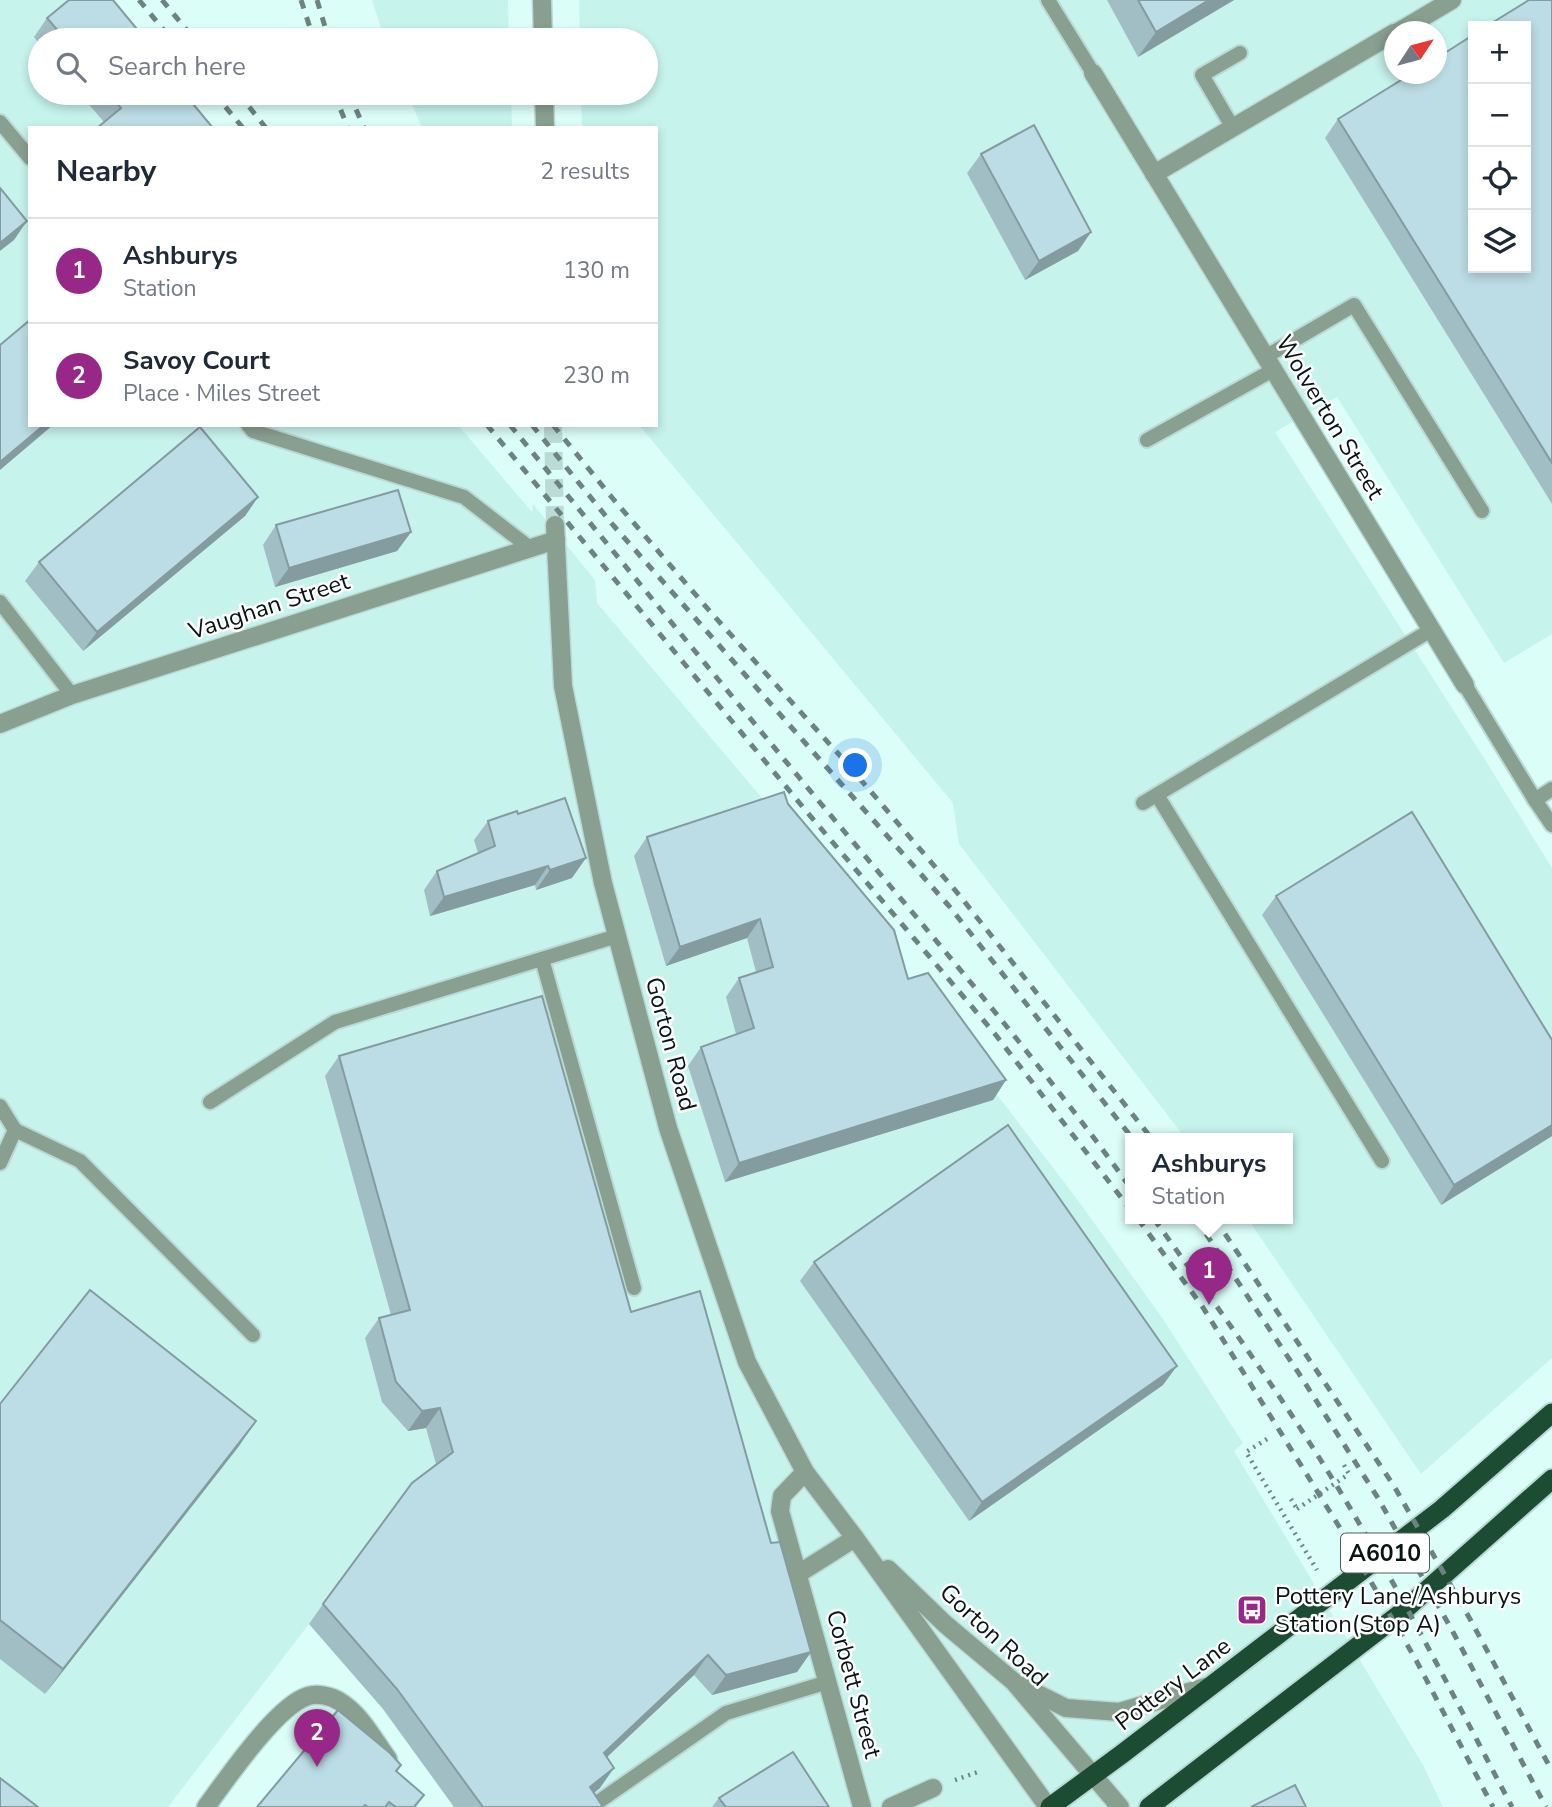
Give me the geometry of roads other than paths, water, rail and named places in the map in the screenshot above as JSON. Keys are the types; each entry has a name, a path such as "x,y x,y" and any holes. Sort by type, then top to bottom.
{"highway":[{"name":"Pottery Lane","path":"1049,1807 1212,1686 1442,1508 1552,1413"},
{"name":"A6010","path":"1149,1807 1401,1613 1552,1479"}],"street":[{"path":"542,0 543,28"},
{"path":"1415,21 1452,0"},
{"path":"1154,174 1384,39"},
{"name":"Wolverton Street","path":"1093,73 1465,685"},
{"path":"544,105 545,126"},
{"name":"Vaughan Street","path":"0,724 72,695 530,548 556,533"},
{"name":"Gorton Road","path":"556,533 563,686 603,883 668,1128 747,1362 805,1472 1049,1807"},
{"name":"Corbett Street","path":"805,1472 782,1496 780,1511 862,1807"},
{"path":"798,1574 855,1538"},
{"name":"Gorton Road","path":"855,1538 945,1624 1013,1681 1120,1807"},
{"path":"1013,1681 1066,1708 1119,1712 1212,1686"},
{"path":"206,1807 265,1729 309,1696 331,1697 348,1707 400,1775"},
{"path":"891,1807 933,1788"}],"lane":[{"path":"1048,0 1093,73"},
{"path":"1233,128 1202,75 1240,53"},
{"path":"0,122 28,156"},
{"path":"1147,440 1269,363 1354,304 1482,511"},
{"path":"250,427 253,431 464,497 530,548"},
{"path":"0,602 72,695"},
{"path":"1143,803 1431,630"},
{"path":"1465,685 1552,825"},
{"path":"1535,800 1552,789"},
{"path":"1157,795 1382,1161"},
{"path":"210,1102 335,1022 617,936"},
{"path":"542,959 634,1288"},
{"path":"0,1106 15,1130 80,1161 253,1335"},
{"path":"0,1163 15,1130"},
{"path":"590,1807 726,1713 828,1682"}],"tunnel":[{"path":"553,427 555,525"}],"railway":[{"path":"139,0 162,28"},
{"path":"162,0 185,28"},
{"path":"301,0 310,28"},
{"path":"317,0 325,28"},
{"path":"224,105 241,126"},
{"path":"248,105 264,126"},
{"path":"339,105 347,126"},
{"path":"354,105 363,126"},
{"path":"489,427 807,812 995,1034 1125,1203"},
{"path":"512,427 979,993 1125,1180"},
{"path":"534,427 613,525 949,906 1128,1133"},
{"path":"555,427 714,616 843,759 960,896 1147,1133"},
{"path":"1142,1224 1202,1306 1340,1528 1416,1660 1493,1807"},
{"path":"1158,1224 1258,1366 1333,1479 1436,1661 1512,1807"},
{"path":"1199,1224 1378,1498 1546,1807"},
{"path":"1218,1224 1394,1486 1552,1771"}],"place":[{"name":"Ashburys","path":"1209,1305"},
{"name":"Pottery Lane/Ashburys Station(Stop A)","path":"1252,1610"},
{"name":"Savoy Court","path":"317,1767"}]}
